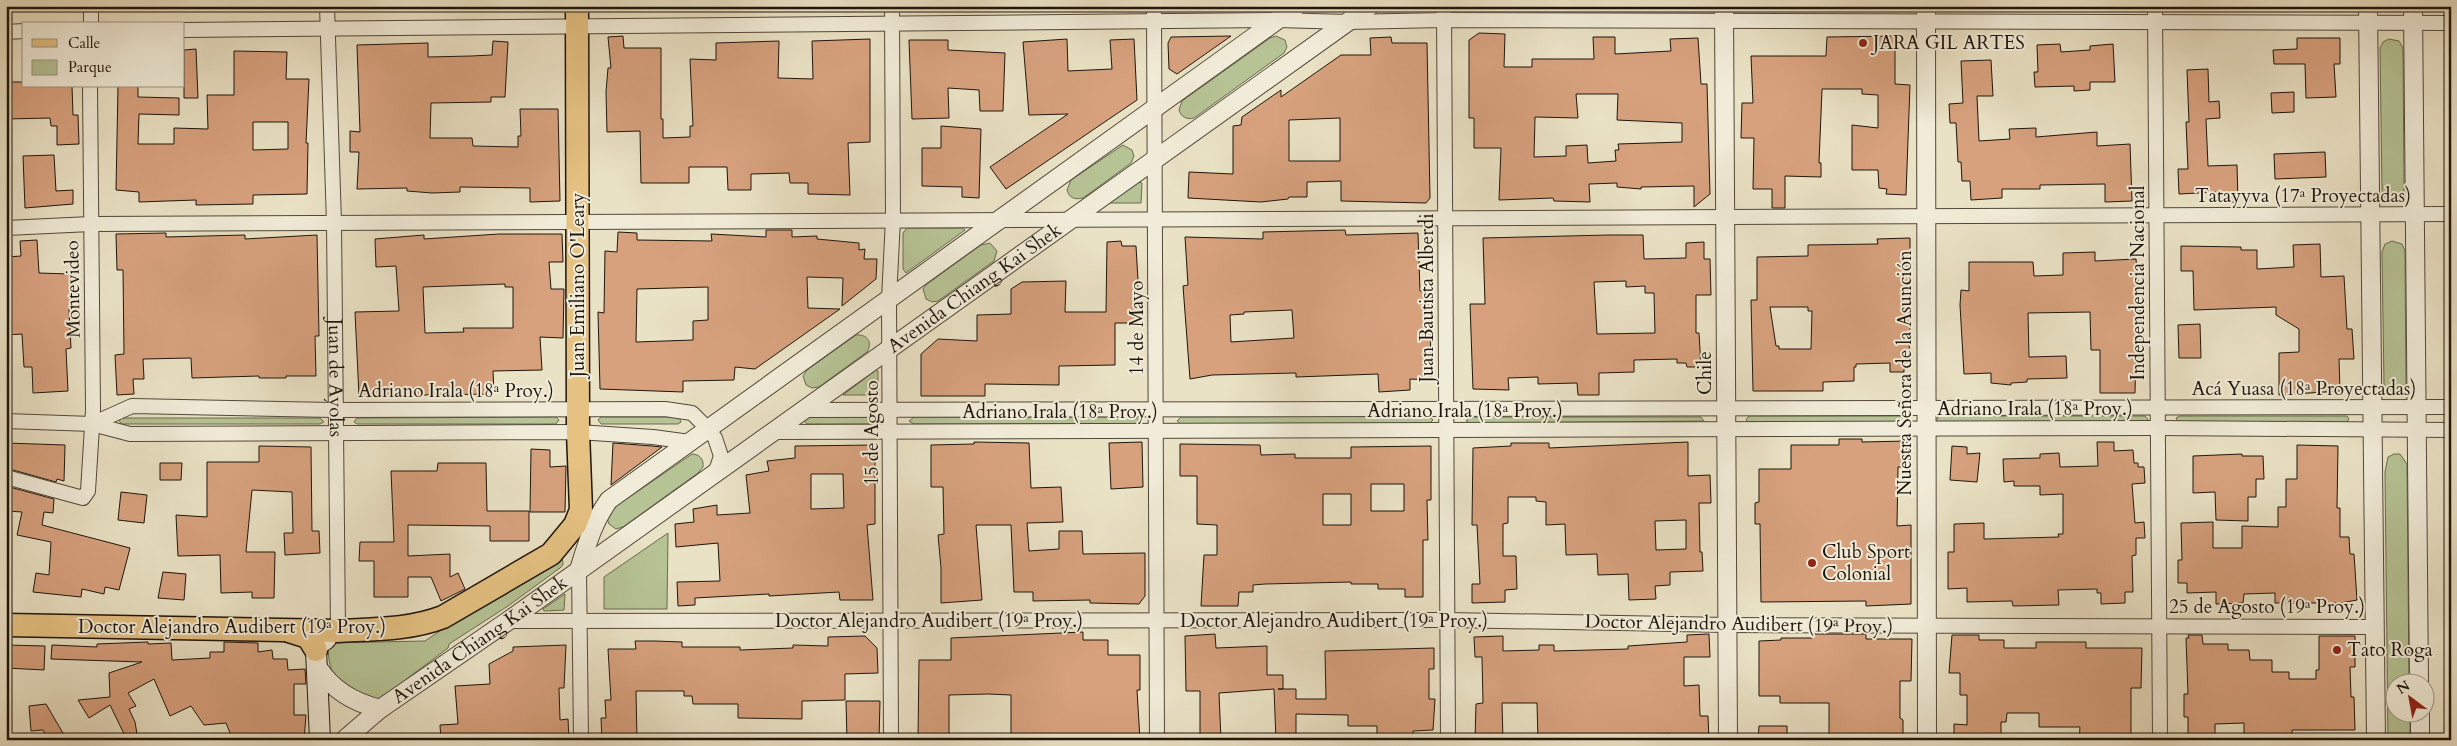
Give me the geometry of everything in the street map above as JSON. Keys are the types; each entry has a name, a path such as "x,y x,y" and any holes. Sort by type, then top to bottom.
{"main road":[{"name":"Juan Emiliano O'Leary","path":"551,554 575,525 580,510 578,432 577,16"},
{"name":"Avenida Chiang Kai Shek","path":"455,610 551,554"},
{"name":"Doctor Alejandro Audibert (19ª Proy.)","path":"6,625 338,630 392,628 425,624 455,610"},
{"path":"286,630 308,637 317,658"},
{"path":"320,740 317,658 319,644 338,630"}],"street":[{"path":"90,22 91,6"},
{"name":"Juan de Ayolas","path":"327,6 334,223 334,410 338,630"},
{"name":"15 de Agosto","path":"891,740 891,348 889,299 893,219 892,6"},
{"name":"14 de Mayo","path":"1154,6 1157,740"},
{"name":"Avenida Chiang Kai Shek","path":"579,570 591,530 598,514 609,500 1296,6"},
{"name":"Avenida Chiang Kai Shek","path":"344,740 380,709 508,621 1370,6"},
{"name":"Independencia Nacional","path":"2154,6 2160,740"},
{"path":"185,30 327,28 577,16 892,22 1278,20 1347,22 1444,13 1926,14 2155,23 2368,14 2413,14 2451,22"},
{"name":"Juan Bautista Alberdi","path":"1444,13 1448,740"},
{"name":"Chile","path":"1724,14 1728,740"},
{"name":"Nuestra Señora de la Asunción","path":"1926,14 1927,740"},
{"path":"2368,14 2376,740"},
{"path":"2413,14 2419,674"},
{"path":"6,32 22,32"},
{"name":"Montevideo","path":"6,477 83,498 88,491 93,410 90,88"},
{"name":"Tatayyva (17ª Proyectadas)","path":"6,228 91,224 893,219 1070,220 2451,214"},
{"name":"Adriano Irala (18ª Proy.)","path":"92,424 132,406 334,410 665,409 692,413 708,429 719,446 720,456 715,474"},
{"name":"Acá Yuasa (18ª Proyectadas)","path":"2158,409 2451,407"},
{"name":"Adriano Irala (18ª Proy.)","path":"805,410 2158,409"},
{"name":"Adriano Irala (18ª Proy.)","path":"6,421 92,424 130,434 578,432 653,437 690,442"},
{"name":"Acá Yuasa (18ª Proyectadas)","path":"2158,428 2451,430"},
{"name":"Adriano Irala (18ª Proy.)","path":"773,432 2158,428"},
{"path":"579,570 581,740"},
{"name":"Doctor Alejandro Audibert (19ª Proy.)","path":"508,621 1448,620 1728,625 2159,625"},
{"name":"25 de Agosto (19ª Proy.)","path":"2159,625 2375,627"},
{"path":"317,658 330,684 339,692 360,703 380,709"},
{"path":"2420,724 2420,740"}],"green space":[{"path":"1276,36 1285,40 1287,47 1284,53 1194,118 1187,118 1181,114 1179,110 1182,101 1270,38"},
{"path":"2389,39 2399,41 2403,48 2404,190 2396,199 2384,197 2382,190 2380,48 2383,42"},
{"path":"1123,145 1132,150 1134,156 1131,163 1083,198 1077,199 1069,195 1067,190 1071,180"},
{"path":"1138,182 1142,183 1141,203 1108,203"},
{"path":"907,228 963,228 965,230 906,273 903,269 903,233"},
{"path":"2392,241 2402,244 2405,251 2406,384 2403,392 2392,396 2386,392 2384,384 2382,252 2385,244"},
{"path":"990,243 997,251 994,261 938,301 932,302 926,299 923,289 927,284 981,245"},
{"path":"856,335 868,339 869,348 867,352 819,387 812,388 806,385 803,376 807,370"},
{"path":"876,370 878,371 878,395 843,395"},
{"path":"1429,416 1433,420 1429,424 1181,424 1177,421 1181,417"},
{"path":"1749,416 1906,416 1910,419 1908,422 1749,423 1746,420"},
{"path":"1940,416 2145,416 2148,419 2147,422 1937,422 1937,418"},
{"path":"2180,416 2347,416 2349,419 2346,423 2178,422 2176,418"},
{"path":"556,417 559,420 556,424 357,424 354,422 357,418"},
{"path":"601,417 679,417 681,422 678,424 601,424 598,420"},
{"path":"808,417 873,417 875,421 873,424 807,424 804,421"},
{"path":"914,417 1136,417 1139,421 1136,424 914,424 909,421"},
{"path":"1469,417 1701,417 1704,421 1470,423 1466,421"},
{"path":"122,418 320,418 324,422 320,424 122,424 118,420"},
{"path":"692,454 699,456 703,462 703,467 698,473 623,527 616,529 609,524 607,518 612,509"},
{"path":"2400,454 2407,464 2409,674 2387,674 2385,472 2388,457"},
{"path":"2449,459 2451,459 2451,740 2449,740"},
{"path":"668,533 667,609 604,609 604,577"},
{"path":"559,551 562,552 563,565 560,568 508,606 449,644 448,648 376,702 346,687 334,676 329,657 328,643 425,641"},
{"path":"565,594 564,610 544,611 543,609"},
{"path":"2388,724 2410,724 2410,740 2388,740"}],"building":[{"path":"1479,33 1505,34 1504,67 1532,67 1532,59 1594,59 1593,37 1615,37 1615,54 1671,51 1670,39 1698,38 1701,84 1707,84 1710,194 1694,207 1694,186 1641,187 1641,189 1617,187 1617,183 1589,184 1590,202 1554,201 1553,198 1499,200 1501,148 1474,148 1474,118 1469,118 1469,40","holes":["1576,94 1618,94 1617,120 1682,123 1682,142 1618,144 1619,150 1615,150 1616,161 1588,163 1587,145 1566,146 1566,156 1534,157 1535,117 1578,118"]},
{"path":"623,36 624,48 661,48 661,119 663,119 663,138 690,137 690,126 693,126 690,59 716,60 716,43 779,41 778,78 813,79 812,41 870,39 870,142 848,143 850,195 808,194 808,183 790,183 789,173 751,174 751,190 728,190 727,167 689,167 689,183 641,183 640,131 607,132 606,92 608,68 611,68 608,37"},
{"path":"1231,36 1177,74 1169,69 1168,43 1171,37"},
{"path":"1895,36 1895,84 1910,85 1906,195 1886,194 1887,189 1879,188 1878,170 1852,170 1852,125 1878,128 1878,95 1862,94 1862,89 1822,89 1819,163 1821,163 1821,177 1785,176 1785,208 1772,208 1772,189 1753,189 1754,138 1741,138 1742,103 1753,103 1751,56 1826,56 1827,37"},
{"path":"1391,37 1392,43 1427,43 1430,198 1426,203 1341,201 1341,181 1307,182 1307,197 1289,197 1288,199 1261,202 1188,198 1189,172 1233,174 1233,126 1241,125 1242,117 1281,90 1281,97 1341,55 1371,55 1370,38","holes":["1340,118 1340,161 1289,161 1289,120"]},
{"path":"2297,38 2340,38 2340,64 2334,64 2336,97 2306,98 2305,64 2274,64 2273,50 2297,49"},
{"path":"1067,39 1068,71 1112,69 1110,40 1134,39 1137,100 1006,189 990,167 1068,114 1029,115 1023,42"},
{"path":"909,40 948,40 948,50 1005,53 1003,111 980,111 979,90 948,88 949,118 912,119"},
{"path":"493,41 508,42 505,97 491,97 491,102 431,103 430,138 472,138 473,146 518,147 518,136 521,136 520,109 558,109 560,201 530,202 530,188 460,187 460,192 432,193 407,191 407,188 357,189 359,152 350,152 350,131 360,132 357,45 428,43 428,57 471,56 492,55"},
{"path":"2060,44 2061,52 2090,50 2090,46 2113,44 2115,82 2090,82 2090,90 2074,91 2074,86 2035,87 2034,72 2038,72 2037,45"},
{"path":"196,49 198,98 184,98 185,50"},
{"path":"234,51 287,52 286,79 309,79 306,143 308,143 307,194 253,195 253,204 196,205 196,200 139,202 139,192 116,190 118,88 138,88 138,97 179,98 179,115 139,114 138,144 174,144 174,128 208,129 207,95 234,95","holes":["253,122 288,122 288,149 253,150"]},
{"path":"1991,60 1993,96 1977,96 1979,141 2010,139 2009,129 2036,128 2036,137 2097,132 2097,146 2130,144 2132,201 2105,202 2105,184 2040,185 2040,189 2002,189 2002,198 1971,200 1970,181 1962,181 1961,162 1958,162 1956,123 1950,123 1949,104 1963,103 1961,61"},
{"path":"2208,69 2209,102 2219,101 2220,118 2206,119 2208,166 2237,165 2238,202 2216,202 2216,192 2179,194 2178,169 2188,169 2186,122 2189,122 2187,70"},
{"path":"6,82 22,82 22,88 72,88 73,115 78,115 79,144 57,145 57,126 51,126 50,118 6,119"},
{"path":"2294,92 2294,112 2272,113 2271,93"},
{"path":"941,126 981,129 979,198 962,197 962,187 922,186 922,148 941,148"},
{"path":"2325,152 2326,177 2275,179 2274,154"},
{"path":"54,155 56,191 73,190 73,204 25,208 23,156"},
{"path":"766,230 792,230 792,237 817,236 817,239 859,243 859,250 865,249 864,259 877,259 876,279 842,306 843,278 807,277 808,308 840,309 755,369 735,367 734,380 683,381 683,392 600,389 598,312 604,313 605,251 617,252 618,232 637,233 637,240 712,241 711,234 766,237","holes":["708,287 708,320 693,321 693,340 636,342 637,289"]},
{"path":"1345,230 1346,235 1418,233 1420,291 1430,291 1431,380 1410,379 1410,390 1379,392 1378,374 1296,377 1296,373 1212,375 1190,379 1183,286 1188,285 1185,237 1263,239 1263,232","holes":["1292,310 1294,338 1231,342 1230,315 1244,314 1244,312"]},
{"path":"166,233 166,237 245,235 245,239 317,235 319,336 315,336 316,376 286,376 286,378 259,378 259,376 192,378 191,358 143,359 144,379 133,379 134,394 117,395 115,355 124,354 123,270 117,270 116,234"},
{"path":"499,234 562,234 563,262 549,262 551,289 564,289 563,338 540,337 542,370 493,371 494,394 359,396 355,312 399,311 396,266 376,267 375,239 424,235 424,239","holes":["505,284 505,287 513,287 513,328 463,328 464,332 425,333 423,287"]},
{"path":"1643,235 1644,259 1686,258 1686,243 1704,242 1704,259 1710,259 1711,295 1696,295 1696,333 1699,333 1701,367 1687,367 1686,363 1677,363 1677,359 1634,360 1634,372 1599,373 1599,395 1578,395 1577,383 1538,384 1538,377 1508,378 1509,390 1473,389 1470,304 1485,304 1483,238","holes":["1626,281 1626,287 1645,286 1645,293 1654,293 1655,333 1597,334 1594,282"]},
{"path":"1910,238 1909,356 1904,356 1904,372 1890,372 1890,363 1856,364 1856,367 1854,367 1854,381 1823,382 1823,391 1753,391 1751,300 1757,300 1757,257 1808,256 1808,245 1878,244 1877,239","holes":["1770,307 1808,307 1808,311 1812,311 1811,349 1779,349 1779,346 1776,346"]},
{"path":"37,240 39,273 71,274 73,309 69,309 71,348 66,349 68,391 33,393 32,367 24,367 22,334 6,335 6,257 21,256 20,241"},
{"path":"1121,241 1122,246 1136,246 1138,280 1136,323 1115,323 1115,365 1059,366 1059,385 985,384 985,396 921,396 921,354 938,339 977,341 977,315 1011,314 1011,289 1022,282 1066,281 1065,312 1106,312 1107,242"},
{"path":"2320,244 2321,277 2344,276 2347,329 2352,329 2354,359 2339,359 2340,391 2279,395 2279,353 2299,352 2299,329 2276,315 2276,307 2194,310 2193,271 2181,271 2181,246 2241,247 2241,250 2257,250 2257,269 2294,267 2293,245"},
{"path":"2095,252 2095,261 2136,259 2144,349 2136,350 2135,393 2100,393 2100,350 2091,350 2090,312 2028,313 2029,357 2066,356 2067,378 2027,379 2027,382 2011,383 2011,385 1991,383 1991,373 1964,374 1960,305 1961,290 1969,291 1969,262 2033,262 2034,276 2063,275 2063,253"},
{"path":"2200,324 2201,358 2179,358 2178,325"},
{"path":"1839,439 1862,439 1862,442 1907,441 1907,452 1911,452 1911,467 1898,467 1897,526 1911,525 1911,604 1866,606 1866,601 1761,602 1760,524 1755,524 1755,503 1759,502 1759,469 1791,469 1791,445 1839,445"},
{"path":"974,442 1029,443 1031,488 1061,487 1063,522 1027,523 1029,551 1059,549 1059,531 1082,531 1083,554 1145,553 1145,596 1139,604 1090,603 1090,600 1033,601 1033,592 1014,592 1011,525 976,525 982,600 941,603 941,568 938,535 944,534 943,487 931,487 931,445 974,444"},
{"path":"1142,442 1143,487 1111,489 1109,443"},
{"path":"1688,442 1688,476 1710,475 1711,503 1699,503 1700,552 1702,552 1703,571 1670,572 1670,585 1655,586 1656,599 1629,600 1628,574 1598,575 1597,554 1566,555 1565,524 1546,525 1546,502 1536,501 1536,497 1508,497 1508,523 1503,524 1503,556 1516,556 1517,589 1505,590 1505,602 1472,603 1472,584 1480,584 1477,525 1472,525 1473,448 1511,446 1511,443 1549,443 1549,448","holes":["1686,520 1686,549 1656,550 1655,521"]},
{"path":"2097,442 2114,442 2114,451 2133,450 2134,463 2138,463 2138,467 2144,467 2145,483 2132,484 2135,523 2144,522 2145,538 2136,538 2136,555 2132,556 2133,592 2125,592 2125,603 2101,604 2101,593 2097,593 2097,589 2058,590 2059,605 2013,606 2012,601 1967,602 1967,588 1948,589 1948,552 1954,552 1954,524 1984,523 1984,539 2059,537 2058,534 2063,534 2063,494 2040,495 2040,486 2014,486 2014,481 2004,482 2003,459 2040,458 2040,454 2059,453 2060,467 2098,466"},
{"path":"6,443 65,445 64,481 57,479 56,482 6,468"},
{"path":"613,443 652,446 662,447 611,485"},
{"path":"1180,444 1260,445 1261,455 1295,454 1295,458 1351,458 1351,447 1431,446 1431,500 1427,500 1428,540 1423,540 1423,597 1405,597 1405,589 1378,589 1378,584 1351,584 1351,582 1265,584 1253,585 1253,592 1239,592 1238,606 1201,606 1204,555 1217,555 1217,525 1197,524 1197,476 1180,476","holes":["1371,484 1404,484 1404,511 1371,511","1323,494 1351,494 1351,525 1323,525"]},
{"path":"875,445 875,524 867,525 873,600 840,600 839,592 769,596 769,594 695,598 695,605 678,606 677,582 720,581 718,543 676,547 675,524 694,522 693,509 717,505 717,515 750,513 746,475 769,471 767,461 795,458 795,446","holes":["811,474 843,474 844,508 811,509"]},
{"path":"2297,445 2338,446 2337,508 2340,508 2340,537 2349,537 2350,554 2354,554 2357,600 2341,603 2275,603 2275,593 2244,594 2243,603 2216,604 2216,592 2187,593 2187,583 2178,583 2178,560 2182,560 2181,523 2213,522 2213,548 2242,548 2242,526 2278,527 2278,507 2286,507 2286,479 2297,479"},
{"path":"259,446 311,447 312,531 319,531 320,553 285,555 284,533 293,533 292,492 252,490 246,552 275,552 274,598 252,598 252,592 221,593 220,555 178,556 176,515 207,517 207,462 259,462"},
{"path":"1952,446 1967,447 1967,454 1980,453 1977,482 1950,480"},
{"path":"531,449 550,450 550,467 566,466 565,512 530,512"},
{"path":"2242,454 2242,456 2263,456 2264,479 2256,479 2256,497 2248,497 2248,521 2216,520 2215,492 2193,493 2193,456"},
{"path":"160,463 182,463 181,480 160,480"},
{"path":"438,463 486,463 487,511 529,511 529,541 490,541 490,526 408,525 408,556 450,554 450,577 458,573 465,589 441,601 431,577 408,577 408,597 374,597 374,561 359,561 360,542 394,542 391,471 437,471"},
{"path":"6,486 54,499 53,513 44,512 42,525 130,548 119,590 105,587 104,594 82,589 81,597 33,592 36,573 49,575 51,542 17,535 22,512 6,511"},
{"path":"121,492 147,495 144,523 118,520"},
{"path":"163,572 186,574 184,600 158,598"},
{"path":"1083,632 1083,640 1108,640 1108,655 1140,655 1140,690 1137,690 1140,740 1011,740 1011,695 988,694 949,695 949,740 918,740 919,660 951,660 951,638"},
{"path":"1215,634 1216,648 1267,646 1267,675 1283,675 1283,689 1296,689 1296,699 1326,699 1325,651 1434,648 1434,669 1429,669 1429,699 1435,699 1433,730 1413,731 1413,740 1377,740 1377,726 1348,726 1348,715 1296,714 1296,740 1276,740 1274,689 1219,693 1221,740 1200,740 1200,691 1186,691 1185,636"},
{"path":"1709,634 1710,657 1684,657 1684,686 1699,685 1700,716 1708,716 1709,740 1671,738 1671,734 1640,735 1640,740 1538,740 1537,703 1502,703 1503,740 1475,740 1476,704 1483,703 1482,657 1475,657 1474,637 1503,636 1503,651 1539,650 1539,645 1554,645 1554,651 1628,649 1628,646 1687,642 1687,635"},
{"path":"1813,634 1866,634 1866,639 1912,639 1911,681 1900,681 1900,718 1903,720 1903,740 1829,740 1829,703 1780,703 1780,696 1759,696 1759,641 1781,640 1781,638 1813,638"},
{"path":"1952,635 1979,635 1979,640 2004,640 2004,648 2036,648 2036,642 2086,642 2086,648 2142,648 2141,688 2131,688 2131,740 2079,740 2080,727 2039,727 2039,713 2007,713 2006,722 2001,722 2001,737 1989,737 1989,740 1954,740 1954,724 1967,725 1967,695 1960,695 1960,673 1949,673"},
{"path":"2188,635 2202,635 2203,644 2228,644 2228,650 2249,650 2250,660 2272,660 2272,672 2289,672 2289,679 2316,679 2316,670 2319,670 2319,636 2355,636 2355,667 2350,667 2351,697 2354,697 2355,730 2292,730 2292,739 2244,740 2244,723 2215,724 2215,740 2188,740 2188,717 2184,717 2184,694 2188,694 2186,638 2189,638"},
{"path":"865,636 877,648 878,673 845,674 845,700 802,701 802,719 738,718 738,704 693,704 692,696 684,696 684,691 636,691 637,740 602,740 601,718 606,718 605,700 611,700 608,649 636,649 635,641 682,642 682,647 740,647 740,650 793,648 793,645 828,646 828,637"},
{"path":"148,642 148,644 171,643 172,660 210,658 210,652 224,652 224,642 258,643 258,652 272,650 273,659 287,659 288,670 305,669 306,684 294,684 294,715 306,715 304,740 233,740 226,723 204,725 191,706 170,716 154,679 128,693 136,706 129,709 135,722 138,740 127,740 110,705 89,718 78,700 110,697 109,673 142,662 51,659 52,645 97,647 97,644"},
{"path":"6,645 45,646 44,670 6,668"},
{"path":"566,645 564,688 559,688 560,720 568,719 569,740 441,740 440,725 458,724 455,686 490,684 489,664 513,651 513,647"},
{"path":"846,701 880,701 879,740 847,740"},
{"path":"46,704 67,740 49,740 43,730 31,731 29,706"},
{"path":"1759,726 1787,726 1787,740 1758,740"}],"place":[{"name":"JARA GIL ARTES","path":"1863,43"},
{"name":"Club Sport Colonial","path":"1812,563"},
{"name":"Tato Roga","path":"2337,650"}]}
